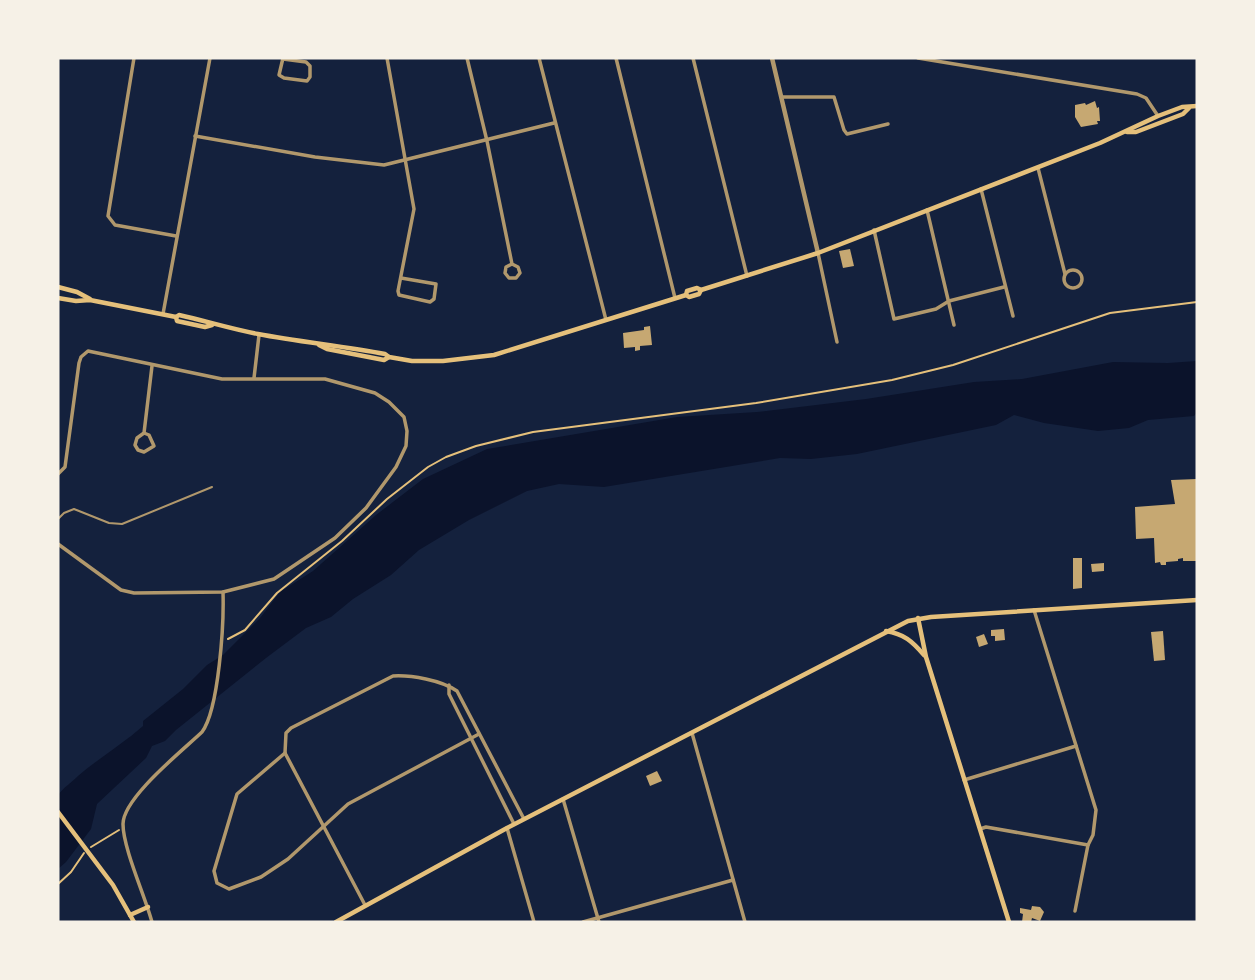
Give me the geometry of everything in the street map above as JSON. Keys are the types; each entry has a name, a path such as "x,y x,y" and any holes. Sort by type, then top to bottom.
{"main road":[{"path":"58,287 90,299 176,317 179,315 259,334 385,354 389,358 443,361 483,356 686,295 687,291 697,288 701,290 818,253 1038,168 1158,116 1182,107 1197,106"},
{"path":"1126,132 1136,132 1183,114 1189,108"},
{"path":"58,298 76,301 90,299"},
{"path":"336,922 514,824 885,631 918,618 1197,600"},
{"path":"918,618 926,657 1009,922"},
{"path":"885,631 911,640 926,657"},
{"path":"58,812 113,885 134,922"},
{"path":"130,915 148,907"}],"street":[{"path":"134,58 108,216 115,225 176,236"},
{"path":"163,314 210,58"},
{"path":"283,58 310,65 310,77 307,81 279,75 283,58"},
{"path":"387,58 414,209 401,278 399,295 430,302 434,299 436,284 401,278"},
{"path":"467,58 512,264"},
{"path":"539,58 606,320"},
{"path":"616,58 676,298"},
{"path":"694,58 747,276"},
{"path":"772,58 837,342"},
{"path":"918,58 950,60 1137,94 1146,98 1158,116"},
{"path":"782,97 834,97 847,134 888,124"},
{"path":"195,136 384,165 554,123"},
{"path":"1038,168 1065,283 1075,288 1080,284 1082,279 1078,271 1070,270 1065,274"},
{"path":"980,189 1013,316"},
{"path":"927,210 954,325"},
{"path":"874,230 894,319 936,309 949,301 1004,287"},
{"path":"512,264 518,267 520,273 516,278 509,278 505,273 506,267 512,264"},
{"path":"254,378 259,334"},
{"path":"58,474 65,467 81,357 92,351 222,379 326,379 375,393 404,417 407,431 407,446 396,467 366,508 335,538 274,579 223,592 134,593 121,590 58,544"},
{"path":"144,433 153,439 154,446 144,452 138,450 135,445 137,438 144,433 152,366"},
{"path":"152,922 124,834 125,812 137,794 209,723 219,652 223,592"},
{"path":"1034,610 1096,810 1093,835 1087,845 1075,911"},
{"path":"365,905 285,753 286,733 291,728 393,676 402,675 449,685 457,691 524,819"},
{"path":"449,685 449,694 514,824"},
{"path":"692,733 745,922"},
{"path":"285,753 243,786 237,794 214,872 215,879 222,888 229,889 261,877 288,859 323,825 360,797 479,734"},
{"path":"964,780 1076,746"},
{"path":"563,799 598,920"},
{"path":"979,829 986,827 1087,845"},
{"path":"507,828 534,922"},
{"path":"583,922 598,920 733,880"}],"lane":[{"path":"58,519 74,509 109,523 122,524 212,487"}],"path":[{"path":"219,642 233,638 245,630 277,593 428,467 476,446 533,432 756,403 892,380 953,365 1110,313 1197,302"}],"water":[{"path":"1197,361 1197,412 1194,416 1148,420 1129,428 1098,431 1044,423 1014,415 996,425 857,454 811,459 780,458 604,487 559,484 527,491 469,520 419,550 391,575 353,599 331,617 306,628 165,741 152,746 146,758 97,804 91,829 58,869 58,795 63,790 86,769 136,732 143,726 143,721 183,689 207,665 223,655 260,618 280,592 313,571 376,515 423,479 487,449 677,417 757,412 866,399 974,382 1022,379 1113,362"}],"building":[{"path":"1095,101 1097,108 1099,107 1100,121 1097,121 1098,124 1081,127 1075,117 1075,105 1086,105"},
{"path":"850,249 854,266 843,268 839,251"},
{"path":"650,326 652,345 640,346 640,350 635,351 635,347 624,348 623,333 644,330 644,327"},
{"path":"1197,479 1197,561 1183,561 1183,558 1166,562 1166,565 1155,563 1154,538 1136,539 1135,507 1175,504 1171,480"},
{"path":"1073,558 1082,558 1082,588 1073,589"},
{"path":"1104,563 1104,571 1092,572 1091,564"},
{"path":"1004,629 1005,640 995,641 991,630"},
{"path":"1163,631 1165,660 1154,661 1151,632"},
{"path":"984,634 988,644 979,647 976,637"},
{"path":"657,771 662,781 650,786 646,776"},
{"path":"1032,906 1040,907 1044,912 1040,921 1032,918 1031,922 1022,922 1023,914 1020,913 1020,908 1031,910"}]}
